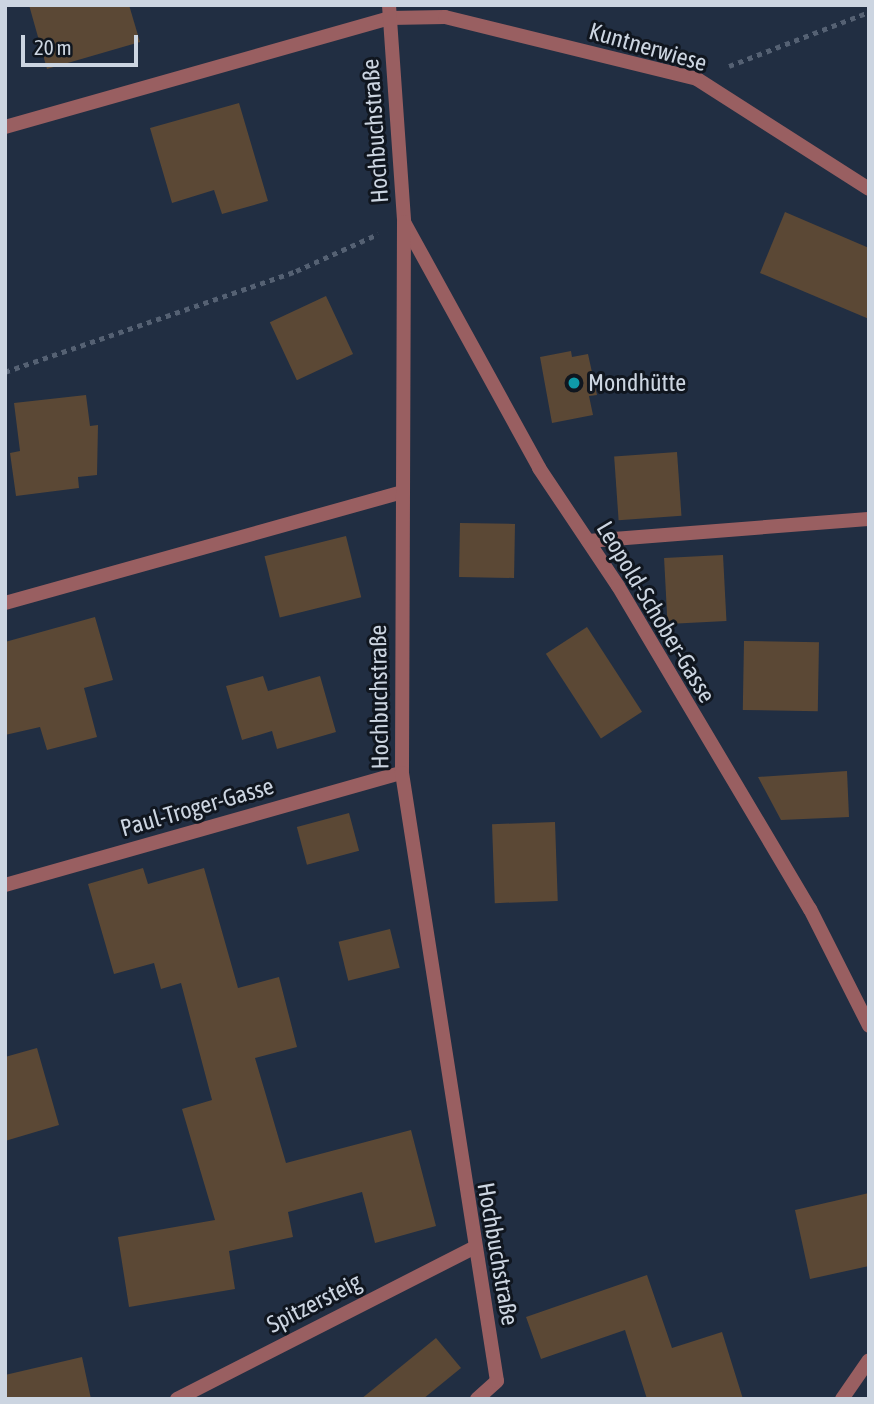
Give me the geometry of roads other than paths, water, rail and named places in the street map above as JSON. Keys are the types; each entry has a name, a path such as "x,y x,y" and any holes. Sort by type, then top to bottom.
{"street":[{"name":"Kuntnerwiese","path":"5,127 389,12 445,17 697,79 869,189"},
{"name":"Hochbuchstraße","path":"389,12 404,222 400,493 402,773 472,1248 497,1381 477,1399"},
{"name":"Leopold-Schober-Gasse","path":"404,222 532,456 588,541 810,909 869,1026"},
{"path":"5,603 400,493"},
{"path":"588,541 868,519"},
{"name":"Paul-Troger-Gasse","path":"5,885 402,773"},
{"name":"Spitzersteig","path":"177,1399 472,1248"},
{"path":"842,1399 869,1360"}],"place":[{"name":"Mondhütte","path":"574,383"}]}
